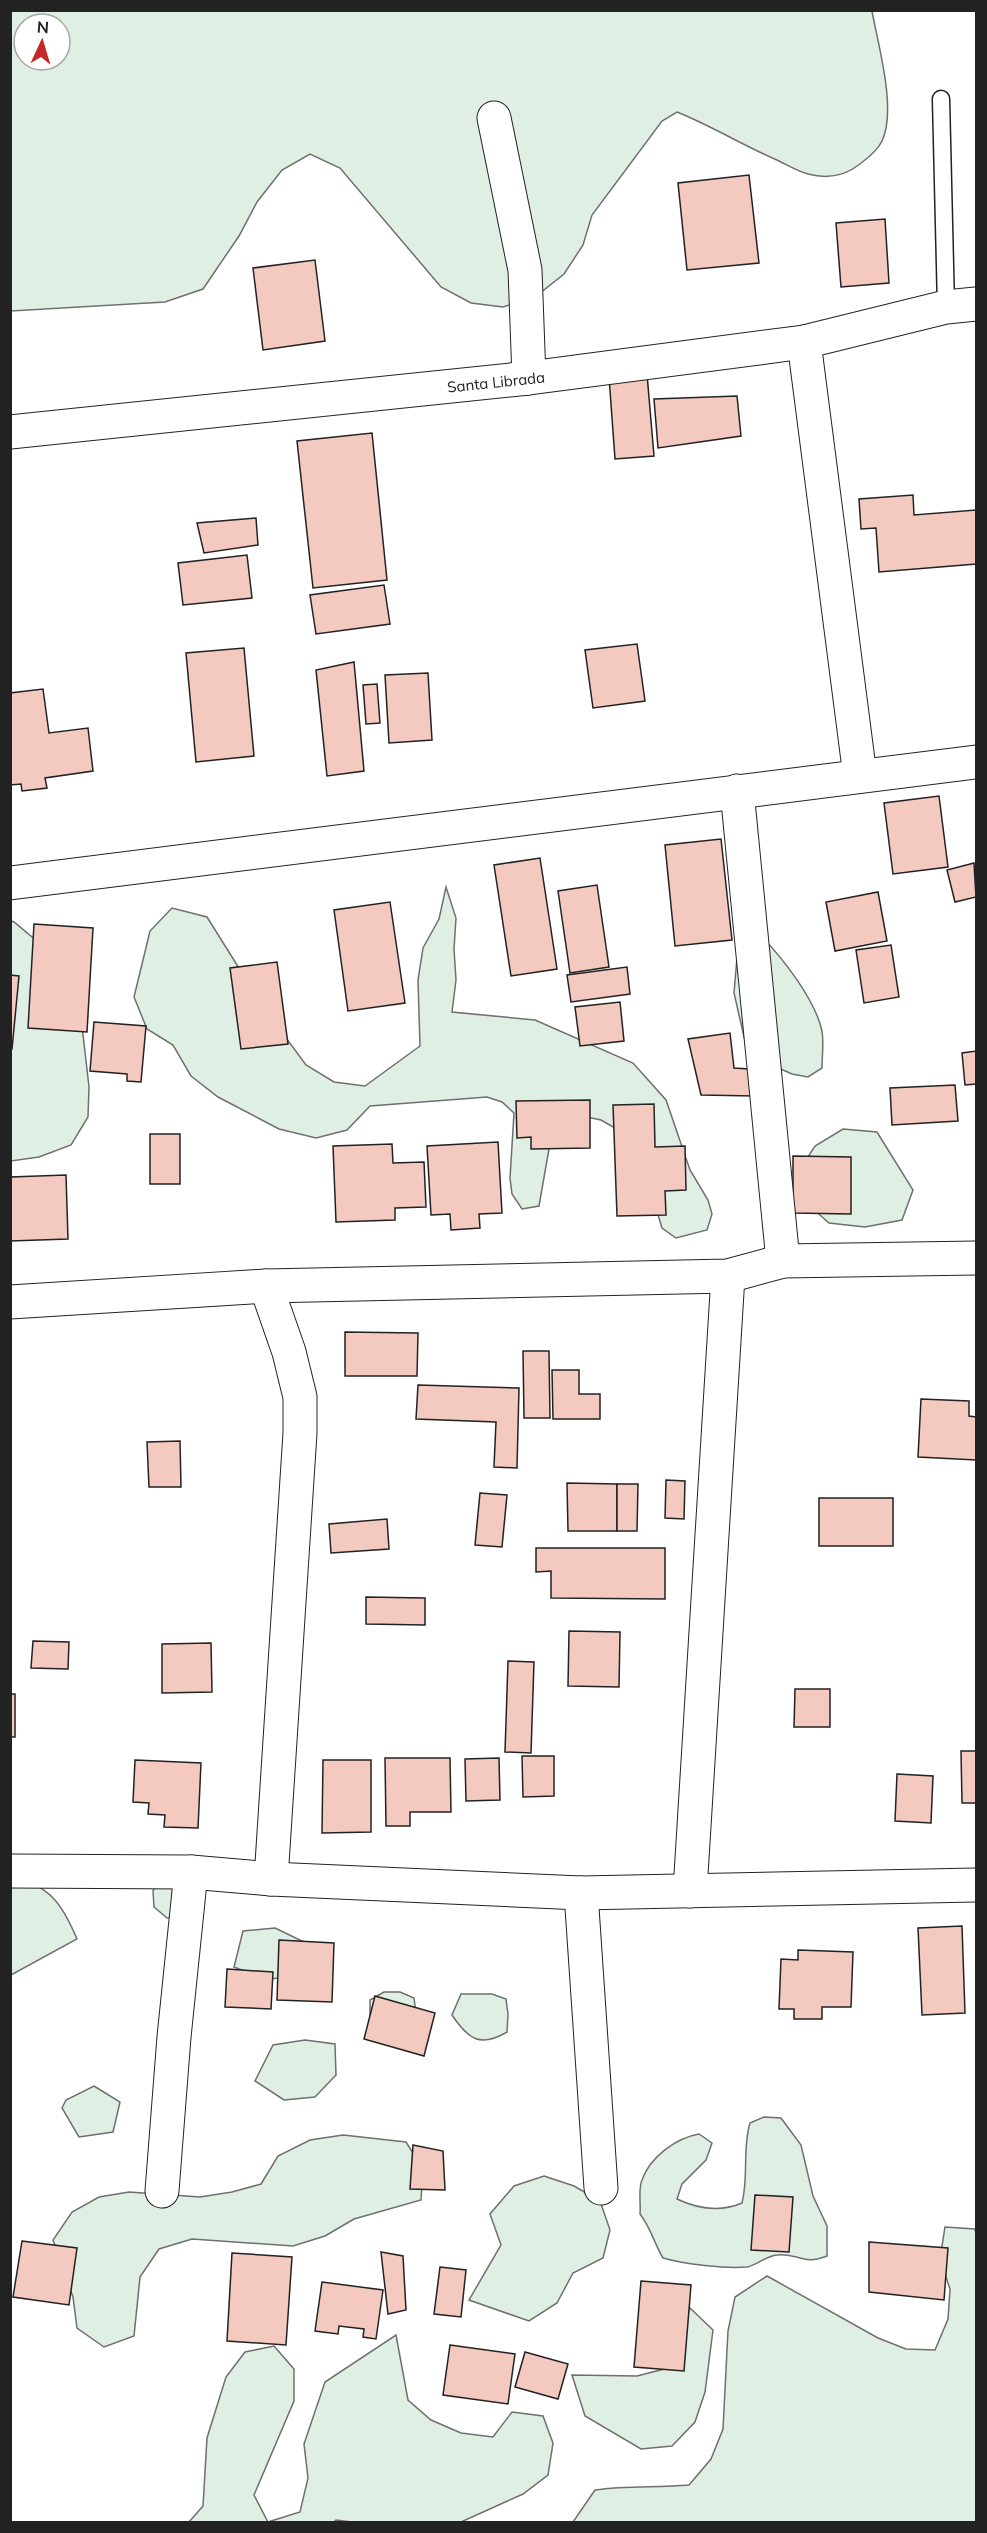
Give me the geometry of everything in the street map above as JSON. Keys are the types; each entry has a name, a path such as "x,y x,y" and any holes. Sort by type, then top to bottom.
{"street":[{"path":"494,118 525,270 529,378"},
{"name":"Santa Librada","path":"10,432 529,378 804,342 962,305"},
{"path":"804,342 860,776"},
{"path":"10,883 976,762"},
{"path":"737,791 783,1261"},
{"path":"10,1302 266,1286 728,1276 783,1261 976,1258"},
{"path":"690,1892 728,1276"},
{"path":"266,1286 289,1352 300,1397 300,1433 271,1879"},
{"path":"10,1871 191,1872 271,1879 581,1893 976,1884"},
{"path":"162,2191 174,2037 191,1872"},
{"path":"581,1893 601,2188"}],"lane":[{"path":"941,99 962,305"}],"green space":[{"path":"11,11 872,11 885,77 888,112 886,128 878,148 854,168 842,174 822,176 794,169 677,112 662,121 592,215 583,245 564,274 535,297 503,307 471,303 441,287 340,168 310,154 282,170 257,202 239,236 203,289 165,302 11,311"},
{"path":"446,887 456,918 454,949 456,980 452,1012 535,1020 633,1063 666,1100 690,1170 708,1200 712,1214 707,1230 676,1238 662,1228 652,1195 650,1148 601,1120 568,1113 550,1143 539,1206 522,1209 512,1194 510,1178 514,1113 502,1102 487,1097 370,1106 347,1130 316,1138 279,1129 218,1097 191,1076 173,1045 147,1029 134,997 150,931 172,908 207,917 264,1008 306,1065 334,1082 365,1086 420,1046 418,980 423,948 439,919"},
{"path":"11,921 62,962 82,1026 89,1087 88,1117 71,1145 39,1157 11,1161"},
{"path":"759,934 778,954 796,979 818,1019 823,1036 822,1068 808,1077 792,1074 774,1066 745,1041 734,993 738,946"},
{"path":"843,1129 877,1132 913,1190 902,1220 865,1227 829,1223 802,1199 800,1169 815,1146"},
{"path":"11,1874 36,1885 53,1897 77,1939 11,1975"},
{"path":"161,1877 193,1881 184,1917 167,1918 154,1907 153,1891"},
{"path":"275,1928 304,1942 303,1973 267,1980 234,1967 243,1931"},
{"path":"384,1992 400,1992 414,1998 416,2013 370,2016 370,2000"},
{"path":"461,1994 492,1994 506,1999 507,2032 498,2037 482,2040 469,2035 452,2015"},
{"path":"305,2040 335,2044 336,2075 315,2097 284,2100 255,2081 273,2045"},
{"path":"94,2086 120,2102 113,2132 79,2137 62,2108 66,2100"},
{"path":"764,2117 781,2118 801,2145 813,2196 827,2226 827,2256 812,2260 790,2255 777,2255 747,2267 705,2266 663,2258 640,2214 641,2184 651,2164 657,2156 673,2144 699,2134 712,2143 706,2160 682,2184 677,2199 709,2208 726,2208 742,2203 746,2143 750,2123"},
{"path":"343,2135 406,2142 423,2169 421,2200 354,2219 325,2236 293,2246 192,2239 159,2249 140,2277 134,2336 104,2347 77,2328 73,2297 53,2240 72,2212 99,2197 129,2192 200,2197 261,2184 278,2156 310,2140"},
{"path":"544,2176 574,2186 600,2201 610,2230 603,2258 573,2273 557,2303 529,2321 469,2300 501,2245 490,2214 514,2186"},
{"path":"945,2227 975,2229 976,2234 976,2522 573,2522 595,2490 689,2485 711,2459 723,2429 728,2331 735,2297 767,2276 878,2338 906,2349 935,2350 948,2319 950,2289 940,2259"},
{"path":"690,2308 713,2330 705,2392 695,2422 672,2446 641,2449 585,2416 572,2375 637,2376 668,2368"},
{"path":"396,2335 408,2400 431,2420 461,2433 493,2437 512,2412 543,2416 553,2443 548,2475 523,2494 461,2522 336,2520 334,2522 268,2522 300,2512 308,2478 304,2444 325,2382"},
{"path":"274,2346 294,2369 294,2401 254,2495 268,2522 189,2522 203,2506 207,2438 226,2377 245,2352"}],"building":[{"path":"749,175 759,263 687,270 678,183"},
{"path":"885,219 889,283 841,287 836,223"},
{"path":"315,260 325,341 263,350 253,268"},
{"path":"647,374 654,456 615,459 609,377"},
{"path":"737,396 741,436 658,448 654,399"},
{"path":"372,433 387,580 313,588 297,441"},
{"path":"913,495 914,515 976,510 976,564 879,572 876,528 861,529 859,499"},
{"path":"256,518 258,545 204,553 197,523"},
{"path":"247,555 252,598 183,605 178,563"},
{"path":"384,585 390,624 316,634 310,595"},
{"path":"637,644 645,701 593,708 585,650"},
{"path":"244,648 254,756 196,762 186,653"},
{"path":"354,662 364,771 327,776 316,670"},
{"path":"428,673 432,740 389,743 385,675"},
{"path":"377,684 380,723 366,724 363,685"},
{"path":"43,689 49,733 88,728 93,771 45,778 47,788 22,791 21,784 10,785 10,693"},
{"path":"939,796 948,867 893,874 884,803"},
{"path":"721,839 732,940 675,946 665,845"},
{"path":"540,858 557,969 511,976 494,865"},
{"path":"974,863 976,897 955,902 947,870"},
{"path":"597,885 609,967 570,973 558,891"},
{"path":"878,892 887,941 835,951 826,902"},
{"path":"390,902 405,1003 348,1011 334,910"},
{"path":"34,924 93,928 87,1032 28,1028"},
{"path":"891,945 899,997 864,1003 856,950"},
{"path":"277,962 288,1044 241,1049 230,968"},
{"path":"627,967 630,994 571,1002 567,975"},
{"path":"10,975 19,976 12,1049 10,1049"},
{"path":"620,1002 624,1041 580,1046 575,1007"},
{"path":"94,1022 146,1026 141,1082 127,1081 127,1074 90,1071"},
{"path":"730,1033 734,1068 749,1069 754,1096 701,1095 688,1039"},
{"path":"976,1051 976,1084 965,1085 962,1053"},
{"path":"955,1085 958,1121 892,1125 890,1088"},
{"path":"590,1100 590,1148 531,1149 531,1137 517,1138 516,1101"},
{"path":"654,1104 655,1147 685,1146 686,1190 665,1191 666,1215 617,1216 613,1105"},
{"path":"150,1134 180,1134 180,1184 150,1184"},
{"path":"498,1142 502,1213 479,1214 480,1228 451,1230 450,1214 431,1215 427,1146"},
{"path":"392,1144 393,1163 424,1162 426,1207 395,1208 395,1220 336,1222 333,1146"},
{"path":"793,1156 851,1157 851,1214 793,1213"},
{"path":"66,1175 68,1239 10,1241 10,1177"},
{"path":"345,1332 418,1333 417,1376 345,1376"},
{"path":"523,1351 549,1351 550,1418 524,1418"},
{"path":"552,1370 579,1370 579,1394 600,1394 600,1419 553,1419"},
{"path":"418,1385 519,1388 517,1468 494,1467 496,1422 416,1419"},
{"path":"921,1399 969,1401 969,1416 976,1417 976,1460 918,1457"},
{"path":"180,1441 181,1487 149,1487 147,1442"},
{"path":"666,1480 685,1481 684,1519 665,1518"},
{"path":"567,1483 617,1484 617,1531 568,1531"},
{"path":"617,1484 638,1484 637,1531 617,1531"},
{"path":"480,1493 507,1495 502,1547 475,1545"},
{"path":"819,1498 893,1498 893,1546 819,1546"},
{"path":"387,1519 389,1549 331,1553 329,1524"},
{"path":"536,1548 665,1548 665,1599 551,1598 551,1571 536,1572"},
{"path":"366,1597 425,1598 425,1625 366,1624"},
{"path":"569,1631 620,1632 619,1687 568,1686"},
{"path":"33,1641 69,1642 68,1669 31,1668"},
{"path":"211,1643 212,1692 162,1693 162,1644"},
{"path":"508,1661 534,1662 531,1753 505,1752"},
{"path":"795,1689 830,1689 830,1727 794,1727"},
{"path":"10,1694 15,1694 15,1737 10,1737"},
{"path":"961,1751 976,1751 976,1803 962,1803"},
{"path":"522,1756 554,1756 554,1796 523,1797"},
{"path":"385,1758 450,1758 451,1812 410,1812 410,1826 386,1826"},
{"path":"499,1758 500,1800 466,1801 465,1759"},
{"path":"135,1760 201,1763 198,1828 164,1827 165,1815 148,1814 149,1803 133,1802"},
{"path":"323,1760 371,1760 371,1832 322,1833"},
{"path":"897,1774 933,1776 931,1823 895,1821"},
{"path":"962,1926 965,2013 922,2015 918,1928"},
{"path":"279,1940 334,1943 332,2002 277,2000"},
{"path":"798,1950 853,1952 851,2007 822,2007 822,2019 794,2019 794,2009 779,2009 781,1959 798,1960"},
{"path":"227,1969 273,1972 271,2009 225,2007"},
{"path":"375,1996 435,2013 424,2056 364,2039"},
{"path":"413,2145 443,2151 445,2190 410,2189"},
{"path":"755,2195 793,2197 789,2252 751,2250"},
{"path":"22,2241 77,2248 69,2305 13,2297"},
{"path":"869,2242 948,2248 944,2300 869,2292"},
{"path":"381,2252 403,2256 406,2310 388,2314"},
{"path":"232,2253 292,2257 286,2345 227,2341"},
{"path":"440,2267 466,2270 461,2317 434,2314"},
{"path":"641,2281 691,2285 684,2371 634,2367"},
{"path":"322,2282 383,2290 376,2339 363,2337 364,2329 339,2326 338,2334 315,2331"},
{"path":"450,2345 515,2354 508,2404 443,2395"},
{"path":"525,2352 568,2364 558,2399 515,2387"}]}
